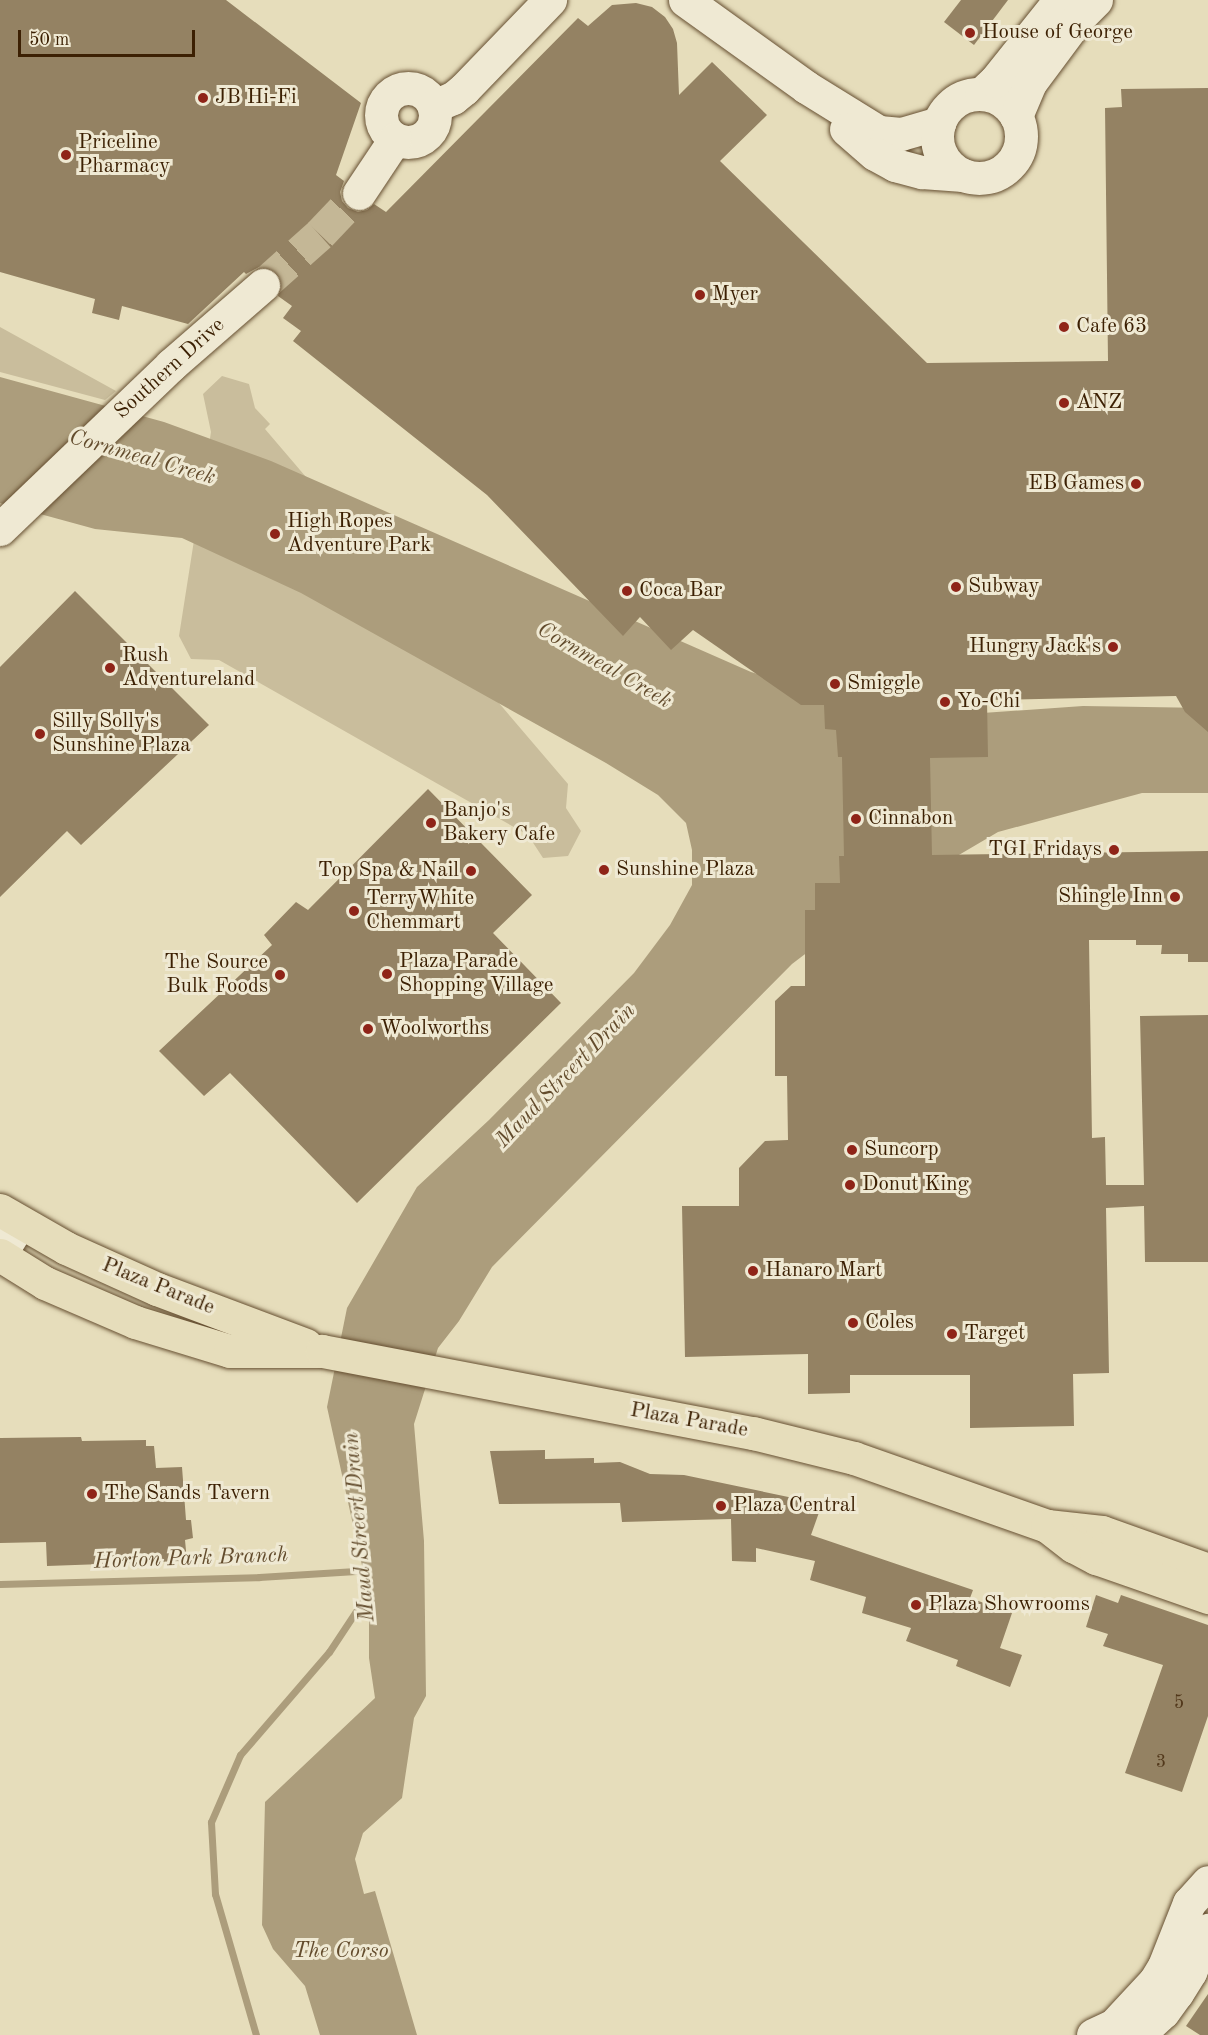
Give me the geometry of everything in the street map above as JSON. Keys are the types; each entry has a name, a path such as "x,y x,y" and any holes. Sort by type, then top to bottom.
{"main road":[{"name":"Plaza Parade","path":"10,1216 66,1248 157,1289 322,1351 801,1444 854,1458 1047,1526 1102,1532 1208,1570"},
{"name":"Plaza Parade","path":"0,1255 45,1282 135,1322 184,1338 230,1351 322,1351"},
{"name":"Plaza Parade","path":"1047,1526 1073,1546 1096,1558 1208,1597"}],"street":[{"path":"434,106 453,98 464,88 550,0"},
{"path":"685,0 806,87 885,134 912,132 939,123"},
{"path":"963,175 947,164 937,141 939,123 944,112 958,100 981,94 995,81 1060,0"},
{"path":"1016,116 1034,76 1096,0"},
{"path":"806,87 855,138 875,154 906,168 987,178 1009,166 1017,156 1021,144 1021,132 1016,116 998,99 981,94"},
{"path":"415,89 423,93 434,106 435,118 427,135 412,142 395,139 384,126 382,118 385,103 397,91 415,89"},
{"path":"359,193 395,139"},
{"name":"Southern Drive","path":"4,525 132,402 263,285"},
{"path":"0,1255 10,1216"},
{"path":"1116,2033 1155,1981 1164,1966 1188,1903 1208,1882"},
{"path":"1116,2033 1163,2012 1190,1972 1208,1930"}],"shaded area":[{"path":"0,327 116,391 105,400 0,372"},
{"name":"High Ropes Adventure Park","path":"222,376 249,384 255,408 270,424 265,429 568,784 566,808 581,831 568,856 543,858 528,835 219,660 191,659 179,636 211,432 203,394"}],"water":[{"path":"0,377 164,422 271,461 751,672 886,713 954,715 1083,706 1208,708 1208,793 1142,793 998,832 855,916 792,964 492,1267 459,1321 438,1348 414,1424 424,1541 426,1696 414,1718 402,1798 363,1833 355,1859 364,1894 375,1891 417,2035 320,2035 305,1986 273,1949 262,1925 265,1802 375,1698 369,1658 369,1597 327,1407 347,1308 417,1187 489,1120 634,973 670,925 692,885 692,850 686,823 658,795 606,763 301,593 182,538 95,529 0,503"}],"building":[{"path":"0,0 226,0 361,103 336,175 344,181 340,192 342,201 348,208 358,212 367,210 374,204 386,212 578,18 588,26 612,5 636,3 652,7 665,17 673,29 677,43 679,95 712,62 767,115 720,161 927,363 1108,361 1105,108 1122,107 1121,89 1208,88 1208,732 1185,712 1176,696 987,700 988,757 930,758 932,855 1208,851 1208,962 1188,962 1188,954 1161,954 1162,945 1136,945 1136,940 1089,940 1092,1138 1105,1137 1106,1185 1144,1185 1140,1016 1208,1015 1208,1262 1145,1262 1144,1206 1106,1208 1109,1373 1073,1374 1074,1426 970,1428 970,1375 850,1375 850,1393 808,1394 808,1354 685,1357 682,1206 739,1206 739,1168 765,1141 788,1140 787,1076 775,1076 775,1001 791,986 805,986 805,910 815,910 815,883 840,883 839,856 844,856 842,757 838,757 836,730 825,729 824,705 801,705 693,630 671,650 640,617 623,636 487,495 293,341 301,331 283,318 292,306 278,296 281,281 277,273 270,268 259,267 246,274 244,272 188,324 122,306 119,320 92,313 95,299 0,272"},
{"name":"House of George","path":"961,0 1008,0 974,45 944,22"},
{"path":"75,591 209,725 81,845 67,831 0,897 0,667"},
{"name":"Plaza Parade Shopping Village","path":"428,789 532,895 493,933 561,1003 357,1203 230,1073 204,1096 159,1051 272,945 264,935 296,902 308,910"},
{"name":"The Sands Tavern","path":"81,1437 82,1441 146,1440 146,1446 154,1446 156,1468 182,1467 186,1520 191,1520 193,1538 185,1540 187,1561 47,1566 46,1542 0,1543 0,1438"},
{"path":"545,1450 545,1459 594,1458 594,1463 620,1462 650,1474 684,1475 822,1504 811,1535 973,1590 970,1598 1012,1613 1000,1648 1022,1655 1010,1687 956,1666 958,1660 906,1641 911,1628 862,1613 866,1597 810,1580 815,1561 756,1548 756,1562 732,1561 731,1519 622,1522 620,1503 499,1504 490,1451"},
{"path":"1096,1595 1118,1603 1121,1595 1208,1625 1208,1716 1182,1792 1125,1773 1163,1665 1103,1646 1108,1634 1086,1627"},
{"path":"1208,1994 1208,2035 1200,2035 1186,2026"}],"waterway":[{"name":"Horton Park Branch","path":"0,1584 259,1577 372,1570"},
{"name":"Maud Streert Drain","path":"256,2035 215,1894 211,1822 240,1755 329,1652 372,1587"}],"tunnel":[{"path":"263,285 320,234 359,193"}],"place":[{"name":"House of George","path":"970,33"},
{"name":"JB Hi-Fi","path":"203,98"},
{"name":"Priceline Pharmacy","path":"66,155"},
{"name":"Myer","path":"700,295"},
{"name":"Cafe 63","path":"1064,327"},
{"name":"ANZ","path":"1064,403"},
{"name":"EB Games","path":"1136,484"},
{"name":"High Ropes Adventure Park","path":"275,534"},
{"name":"Subway","path":"956,587"},
{"name":"Coca Bar","path":"627,591"},
{"name":"Hungry Jack's","path":"1113,647"},
{"name":"Rush Adventureland","path":"110,668"},
{"name":"Smiggle","path":"835,684"},
{"name":"Yo-Chi","path":"945,702"},
{"name":"Silly Solly's Sunshine Plaza","path":"40,734"},
{"name":"Cinnabon","path":"856,819"},
{"name":"Banjo's Bakery Cafe","path":"431,823"},
{"name":"TGI Fridays","path":"1114,850"},
{"name":"Sunshine Plaza","path":"604,870"},
{"name":"Top Spa & Nail","path":"471,871"},
{"name":"Shingle Inn","path":"1175,897"},
{"name":"TerryWhite Chemmart","path":"354,911"},
{"name":"Plaza Parade Shopping Village","path":"387,974"},
{"name":"The Source Bulk Foods","path":"280,975"},
{"name":"Woolworths","path":"368,1029"},
{"name":"Suncorp","path":"852,1150"},
{"name":"Donut King","path":"850,1185"},
{"name":"Hanaro Mart","path":"753,1271"},
{"name":"Coles","path":"853,1323"},
{"name":"Target","path":"952,1334"},
{"name":"The Sands Tavern","path":"92,1494"},
{"name":"Plaza Central","path":"721,1506"},
{"name":"Plaza Showrooms","path":"916,1605"}],"water label":[{"name":"Cornmeal Creek","path":"142,458"},
{"name":"Cornmeal Creek","path":"604,666"},
{"name":"The Corso","path":"341,1952"}]}
